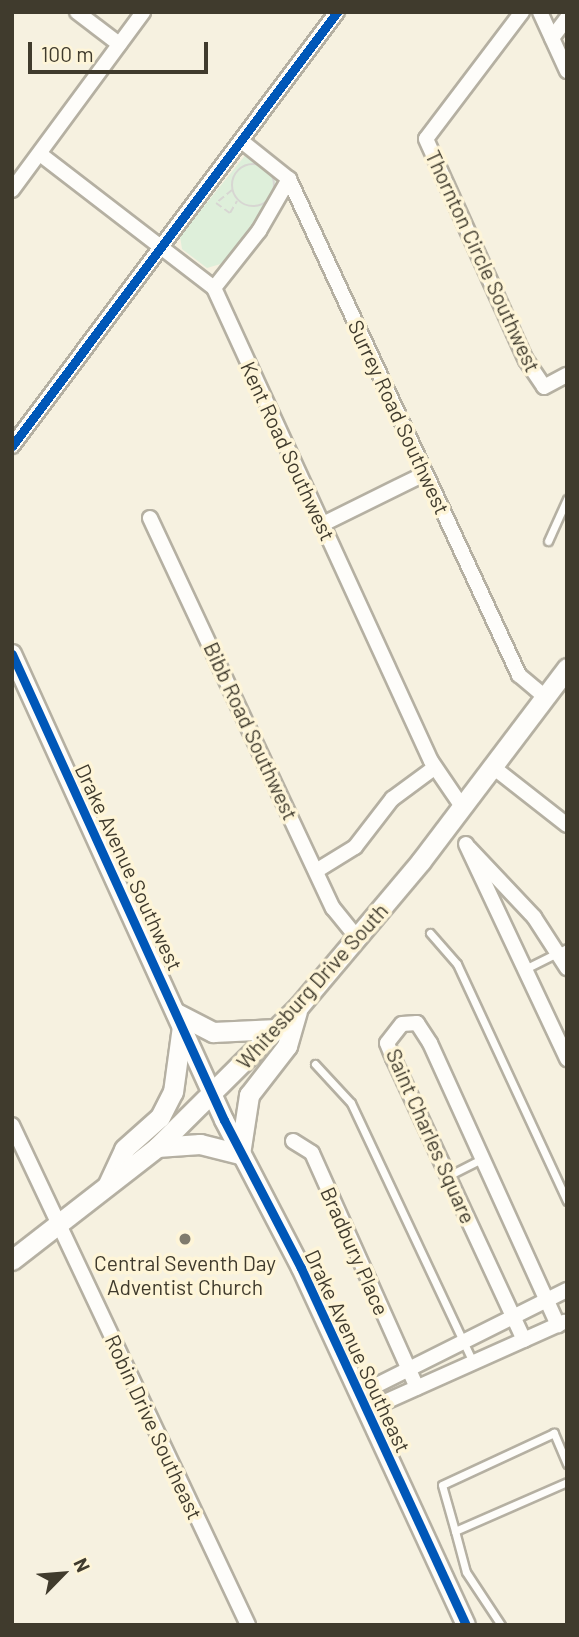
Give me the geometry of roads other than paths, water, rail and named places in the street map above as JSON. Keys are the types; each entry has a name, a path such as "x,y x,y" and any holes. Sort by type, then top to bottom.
{"main road":[{"name":"Whitesburg Drive South","path":"12,1260 60,1228 157,1147 299,1006 358,939 463,808 567,668"},
{"path":"157,1147 200,1144 240,1154 249,1095 287,1046 299,1006"},
{"path":"106,1188 124,1149 160,1117 173,1092 179,1020 214,1032 277,1029"}],"street":[{"path":"77,12 119,44"},
{"path":"12,190 143,12"},
{"path":"12,446 160,248 244,143 337,12"},
{"name":"Thornton Circle Southwest","path":"522,12 426,139 526,360 544,387 567,375"},
{"path":"540,12 567,71"},
{"path":"552,38 567,18"},
{"name":"Surrey Road Southwest","path":"244,143 289,179 519,675 545,697"},
{"name":"Kent Road Southwest","path":"40,154 214,288 434,768 463,808"},
{"path":"214,288 260,231 289,179"},
{"path":"323,524 424,474"},
{"name":"Bibb Road Southwest","path":"150,518 316,871 358,939"},
{"name":"Drake Avenue Southwest","path":"12,654 212,1095"},
{"path":"493,767 567,825"},
{"path":"316,871 355,847 392,799 434,768"},
{"path":"567,968 563,950 466,844 567,1059"},
{"name":"Saint Charles Square","path":"524,1340 387,1043 402,1024 417,1023 430,1043 547,1298 562,1323"},
{"name":"Drake Avenue Southeast","path":"212,1095 363,1402 466,1625"},
{"name":"Robin Drive Southeast","path":"12,1125 248,1625"},
{"name":"Bradbury Place","path":"293,1141 312,1153 417,1388"},
{"path":"363,1402 409,1369 567,1290"},
{"path":"363,1402 417,1388 562,1323"}],"lane":[{"path":"548,541 567,499"},
{"path":"430,933 457,964 567,1201"},
{"path":"523,970 563,950"},
{"path":"315,1064 351,1103 473,1363"},
{"path":"448,1176 484,1158"},
{"path":"501,1625 466,1572 442,1485 554,1433 567,1464"},
{"path":"455,1531 567,1482"}],"place":[{"name":"Central Seventh Day Adventist Church","path":"185,1239"}]}
